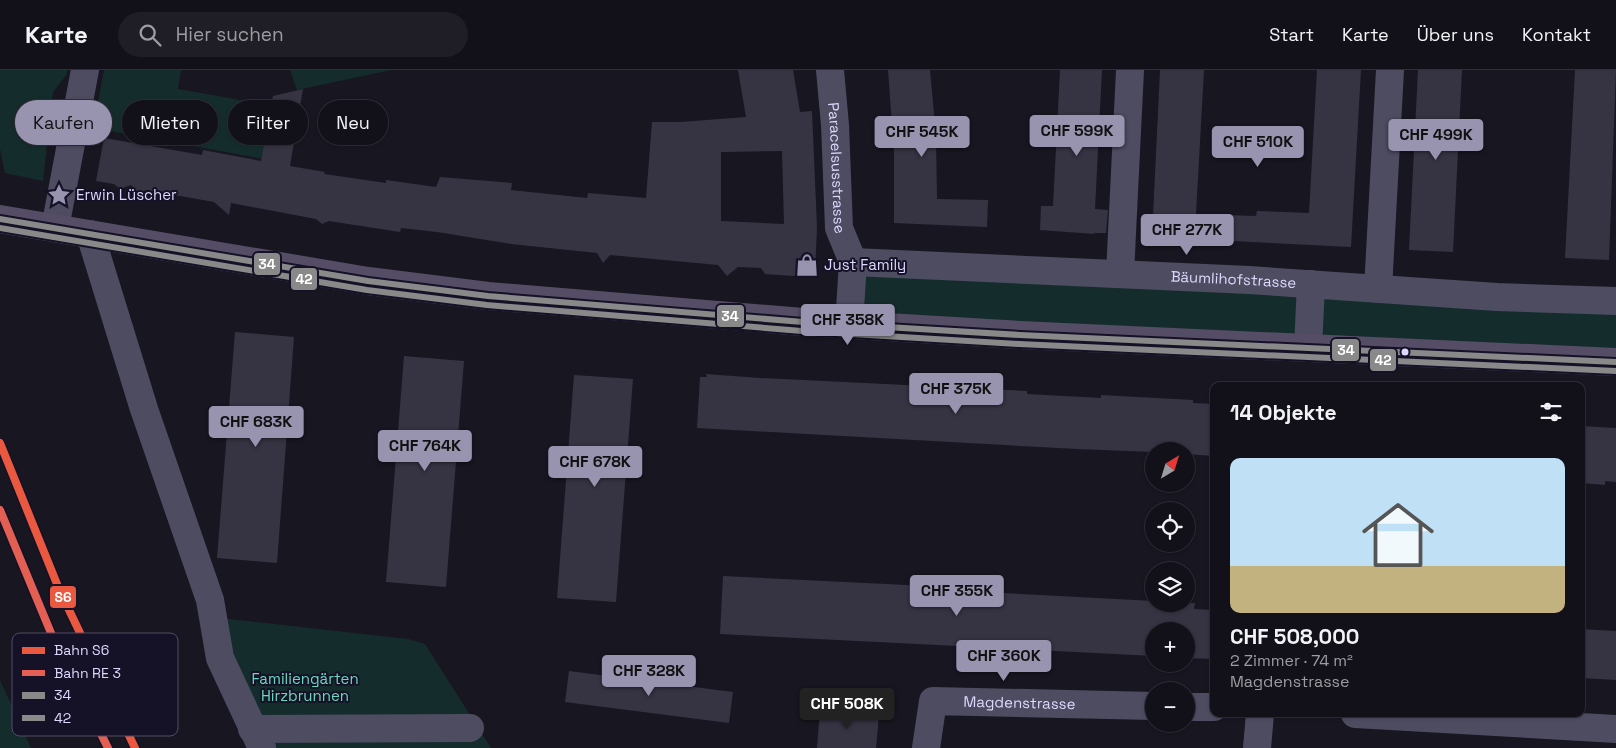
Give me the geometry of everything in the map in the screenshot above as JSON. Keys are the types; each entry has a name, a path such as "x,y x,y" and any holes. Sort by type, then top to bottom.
{"main road":[{"path":"0,219 368,281 461,293 849,325 1020,335 1616,362"}],"street":[{"path":"55,228 85,70"},
{"name":"Paracelsusstrasse","path":"830,70 835,125 839,228 853,262"},
{"path":"1120,274 1130,70"},
{"path":"1378,289 1390,70"},
{"path":"90,234 144,409 210,600 220,658 257,739 470,728"},
{"path":"849,325 853,262"},
{"name":"Bäumlihofstrasse","path":"853,262 1311,284 1506,298 1616,301"},
{"path":"1308,348 1311,284"},
{"name":"Magdenstrasse","path":"926,748 933,701 1145,706"},
{"path":"1195,706 1210,707"},
{"path":"1257,748 1260,717"},
{"path":"1382,717 1570,738 1616,729"}],"green space":[{"path":"0,70 67,70 67,74 53,92 52,100 15,100 15,145 47,145 43,181 5,173 0,149"},
{"path":"104,70 181,70 178,89 240,100 228,100 228,145 266,145 264,159 187,145 218,145 218,100 122,100 122,133 112,131 112,100 98,100"},
{"path":"290,70 391,70 297,90"},
{"path":"853,262 1616,301 1616,362 849,325"},
{"name":"Familiengärten Hirzbrunnen","path":"220,618 408,639 425,644 491,748 270,748 255,722"},
{"path":"0,680 12,706 12,736 26,736 31,748 0,748"}],"building":[{"path":"738,70 793,70 800,112 812,111 817,227 815,272 808,272 808,277 765,274 761,268 738,267 727,276 718,265 610,255 603,263 597,253 511,244 401,228 400,232 329,221 322,224 316,219 231,203 229,215 214,202 146,190 139,193 131,185 120,189 114,184 96,181 103,145 112,145 112,139 122,141 122,145 144,145 202,155 203,150 261,161 264,145 294,145 290,166 325,172 324,174 386,183 386,180 436,187 440,177 512,183 511,190 587,198 588,193 646,198 652,122 681,122 746,117","holes":["782,151 784,224 721,221 721,152"]},
{"path":"888,70 930,70 936,136 937,199 988,200 987,227 894,223 894,152"},
{"path":"1060,70 1102,70 1095,209 1108,210 1106,233 1094,234 1040,230 1041,206 1053,206"},
{"path":"1160,70 1204,70 1196,214 1256,216 1257,211 1309,213 1317,70 1361,70 1351,247 1152,237"},
{"path":"1418,70 1462,70 1453,252 1409,250"},
{"path":"1575,70 1616,70 1609,260 1565,258"},
{"path":"303,89 301,100 272,100 273,96"},
{"path":"235,332 294,337 277,563 217,558"},
{"path":"404,356 464,361 446,587 386,582"},
{"path":"706,374 1027,391 1027,394 1101,398 1101,395 1193,400 1193,403 1210,404 1210,456 1195,455 1195,442 1145,442 1145,452 697,428 700,377 707,377"},
{"path":"574,375 633,379 616,602 557,598"},
{"path":"1585,426 1616,428 1616,482 1605,481 1605,485 1585,483"},
{"path":"723,576 948,587 947,590 1145,601 1145,612 1195,612 1195,609 1210,610 1210,659 1195,658 1195,622 1145,622 1145,656 720,634"},
{"path":"1585,629 1616,631 1616,680 1585,678"},
{"path":"569,671 733,692 729,723 565,702"},
{"path":"820,710 879,715 876,748 817,748"}],"rail line":[{"name":"S6","path":"0,443 59,589 80,633"},
{"name":"S6","path":"129,736 135,748"}],"transit line":[{"name":"34","path":"0,219 368,281 488,296 803,322 1020,335 1616,362"},
{"name":"42","path":"0,228 367,290 487,305 802,331 1019,344 1616,371"},
{"path":"0,510 51,633"},
{"path":"102,736 108,748"}],"place":[{"name":"Erwin Lüscher","path":"59,195"},
{"name":"Just Family","path":"807,265"}]}
